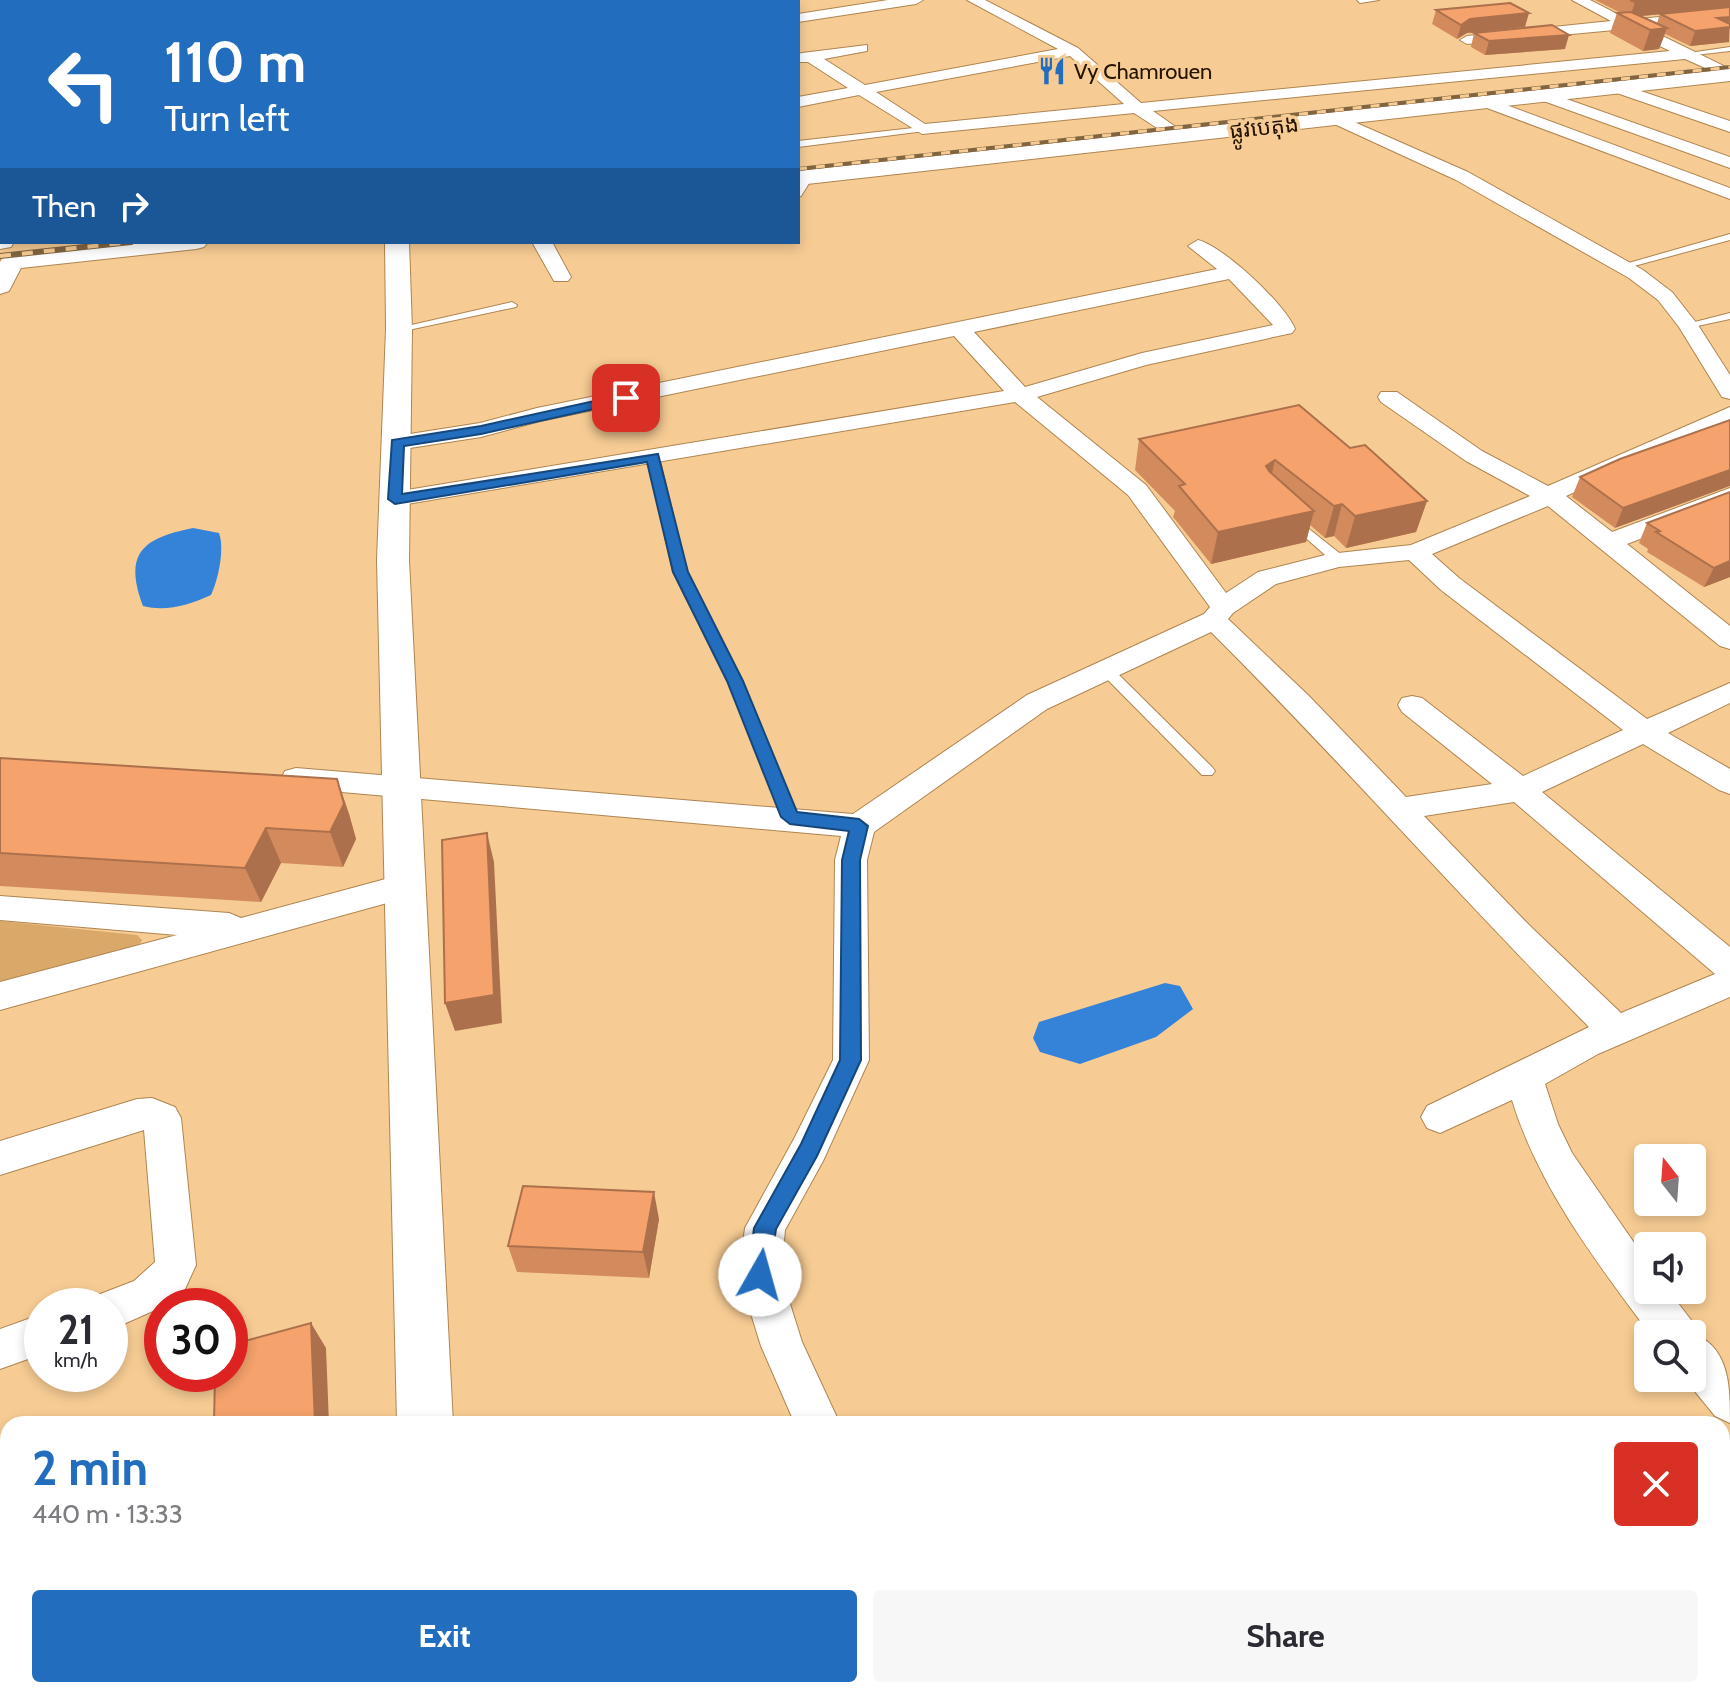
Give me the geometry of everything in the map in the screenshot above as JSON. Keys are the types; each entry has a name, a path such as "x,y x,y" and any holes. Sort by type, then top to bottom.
{"main road":[{"name":"ផ្លូវបេតុង","path":"802,183 1177,136 1730,75"}],"street":[{"path":"800,18 916,0"},
{"path":"974,0 1073,51 1135,106 1177,136"},
{"path":"1579,0 1730,75"},
{"path":"1467,40 1730,14"},
{"path":"805,58 862,48"},
{"path":"800,102 1073,51"},
{"path":"805,58 922,129 1686,54"},
{"path":"1617,88 1730,127"},
{"path":"1544,96 1730,163"},
{"path":"1485,102 1730,194"},
{"path":"1336,119 1462,176 1623,266 1665,296 1688,325 1730,392"},
{"path":"0,286 4,252 158,244"},
{"path":"397,244 399,329 393,560 425,1416"},
{"path":"543,244 561,277"},
{"path":"395,499 1020,395 1142,359 1285,329 1282,321 1233,272 1198,246"},
{"path":"397,443 481,430 537,415 1233,272"},
{"path":"959,328 1020,395 1137,490 1179,544 1218,613 1517,934 1616,1031"},
{"path":"1389,397 1474,456 1514,480 1551,496 1730,640"},
{"path":"814,1416 782,1346 760,1275 765,1228 809,1149 851,1060 851,860 859,826 1037,702 1107,671 1218,613 1267,578 1338,559 1415,552 1551,496 1572,482 1730,414"},
{"path":"1610,542 1730,495"},
{"path":"1415,552 1462,593 1646,733 1730,783"},
{"path":"1399,809 1520,790 1730,692"},
{"path":"1412,705 1520,790 1730,967"},
{"path":"263,776 790,817 859,826"},
{"path":"0,996 404,886"},
{"path":"0,908 253,927"},
{"path":"1440,1117 1616,1031 1730,982"},
{"path":"1525,1077 1533,1114 1550,1153 1666,1320"},
{"path":"0,1158 137,1115 162,1118 176,1265 167,1284 128,1303"},
{"path":"0,1349 24,1340"},
{"path":"1706,1371 1730,1401"}],"lane":[{"path":"1360,1 1376,0"},
{"path":"1686,54 1730,49"},
{"path":"800,144 922,129"},
{"path":"1623,266 1730,237"},
{"path":"399,329 512,305"},
{"path":"1688,325 1730,316"},
{"path":"653,457 680,572 735,681 790,817"},
{"path":"1279,508 1338,559"},
{"path":"1107,671 1207,771"}],"shaded area":[{"path":"0,921 137,935 142,940 138,947 0,984"}],"water":[{"path":"193,528 219,533 221,540 220,564 211,595 177,606 143,606 135,573 142,551 161,537"},
{"path":"1165,983 1180,986 1193,1009 1156,1037 1080,1064 1040,1052 1033,1038 1039,1022"}],"building":[{"path":"1510,3 1529,13 1470,19 1461,25 1436,10"},
{"path":"1730,7 1730,17 1717,18 1730,24 1730,27 1695,31 1660,14"},
{"path":"1631,12 1667,28 1650,30 1617,13"},
{"path":"1552,25 1569,35 1489,41 1474,33"},
{"path":"1299,405 1350,448 1365,445 1427,501 1355,516 1342,504 1334,506 1275,460 1266,466 1269,471 1314,511 1218,532 1179,486 1185,484 1139,439"},
{"path":"1730,420 1730,470 1623,508 1580,477 1620,459"},
{"path":"1730,492 1730,561 1714,568 1656,532 1660,531 1647,523"},
{"path":"0,758 337,779 344,804 330,832 266,828 245,868 0,853"},
{"path":"487,833 494,995 445,1003 442,840"},
{"path":"523,1186 654,1192 643,1252 508,1246"},
{"path":"311,1323 315,1416 214,1416 215,1392 248,1392 248,1340"}],"railway":[{"path":"800,169 1730,67"},
{"path":"0,256 112,244"}],"place":[{"name":"Vy Chamrouen","path":"1052,71"}],"route":[{"path":"626,398 451,436 397,443 395,499 653,457 680,572 735,681 790,817 859,826 851,860 851,1060 809,1149 765,1228 760,1275"}]}
